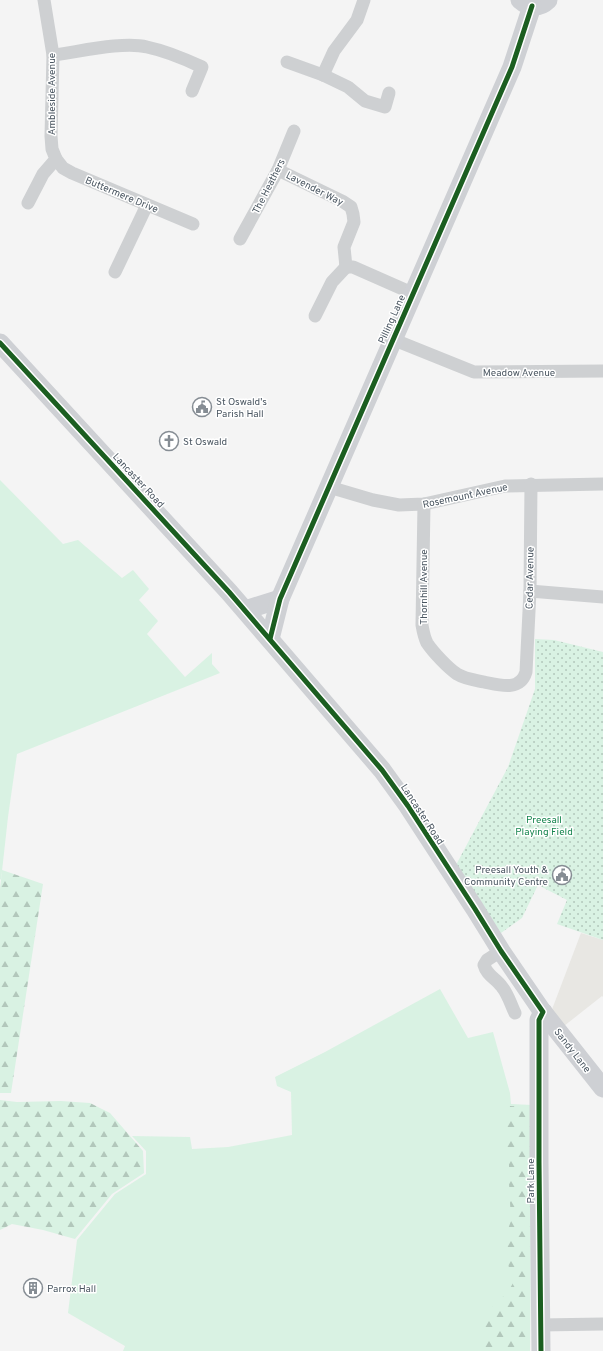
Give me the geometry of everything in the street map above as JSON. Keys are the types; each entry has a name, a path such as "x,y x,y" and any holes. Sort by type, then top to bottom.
{"main road":[{"name":"Pilling Lane","path":"267,635 280,599 392,339 512,67 534,2"},
{"name":"Lancaster Road","path":"0,342 245,610 382,770 397,789 501,951 543,1012"},
{"path":"245,610 280,599"},
{"name":"Sandy Lane","path":"543,1012 603,1088"},
{"name":"Park Lane","path":"541,1351 539,1020 543,1012"},
{"path":"540,1058 546,1058 568,1043"}],"street":[{"name":"Ambleside Avenue","path":"44,0 53,56 51,136 52,149 56,159"},
{"path":"323,75 334,51 356,20 364,0"},
{"path":"53,56 124,45 146,46 179,57 204,62 192,91"},
{"path":"287,62 323,75 348,87 365,101 386,112 389,93"},
{"name":"The Heathers","path":"240,239 278,170 294,131"},
{"path":"28,203 43,174 56,159"},
{"name":"Buttermere Drive","path":"56,159 63,168 72,173 193,224"},
{"name":"Lavender Way","path":"278,170 342,201 351,207 354,222 344,247 346,267"},
{"path":"115,272 147,205"},
{"path":"315,316 332,282 346,267 353,267 412,293"},
{"name":"Meadow Avenue","path":"392,339 474,372 603,371"},
{"name":"Rosemount Avenue","path":"329,487 373,500 399,505 424,504 505,486 530,484 603,484"},
{"name":"Cedar Avenue","path":"526,672 530,591 530,484"},
{"name":"Thornhill Avenue","path":"424,504 422,625 427,643 450,669 458,675 468,679 505,687 514,686 520,682 525,676 526,672"},
{"path":"530,591 603,597"},
{"path":"501,951 487,960 484,965 489,975 501,985 515,1013"},
{"path":"540,1325 603,1324"}],"shaded area":[{"path":"581,933 603,940 603,997 602,996 564,1026 551,1012"}],"green space":[{"path":"0,480 63,544 78,540 122,578 133,570 149,589 139,600 158,621 147,634 185,677 212,653 212,664 220,673 17,754 1,880 0,879"},
{"name":"Preesall Playing Field","path":"535,639 554,640 603,652 603,940 557,924 567,900 538,885 522,918 501,933 456,865 508,767 535,689"},
{"path":"2,870 43,884 11,1093 0,1093 0,889"},
{"path":"440,989 468,1038 493,1032 510,1093 511,1104 532,1105 530,1351 123,1351 125,1346 68,1313 77,1240 115,1194 146,1174 146,1151 132,1136 190,1137 192,1149 228,1147 292,1135 291,1092 277,1086 275,1077 325,1052"},
{"path":"0,1100 17,1102 61,1101 90,1103 110,1113 143,1151 144,1173 112,1194 75,1239 43,1230 12,1224 0,1230"},
{"path":"510,1106 531,1107 527,1351 479,1351 485,1326 493,1306 508,1292 513,1283 507,1260 508,1229 511,1221 509,1161 506,1148 510,1139 507,1126"}],"cycle path":[{"path":"270,639 280,599 512,67 532,6"},
{"path":"0,343 229,592 382,770 408,806 501,951 543,1012 539,1020 541,1351"}],"place":[{"name":"St Oswald's Parish Hall","path":"202,407"},
{"name":"St Oswald","path":"169,441"},
{"name":"Preesall Youth & Community Centre","path":"562,875"},
{"name":"Parrox Hall","path":"33,1288"}]}
